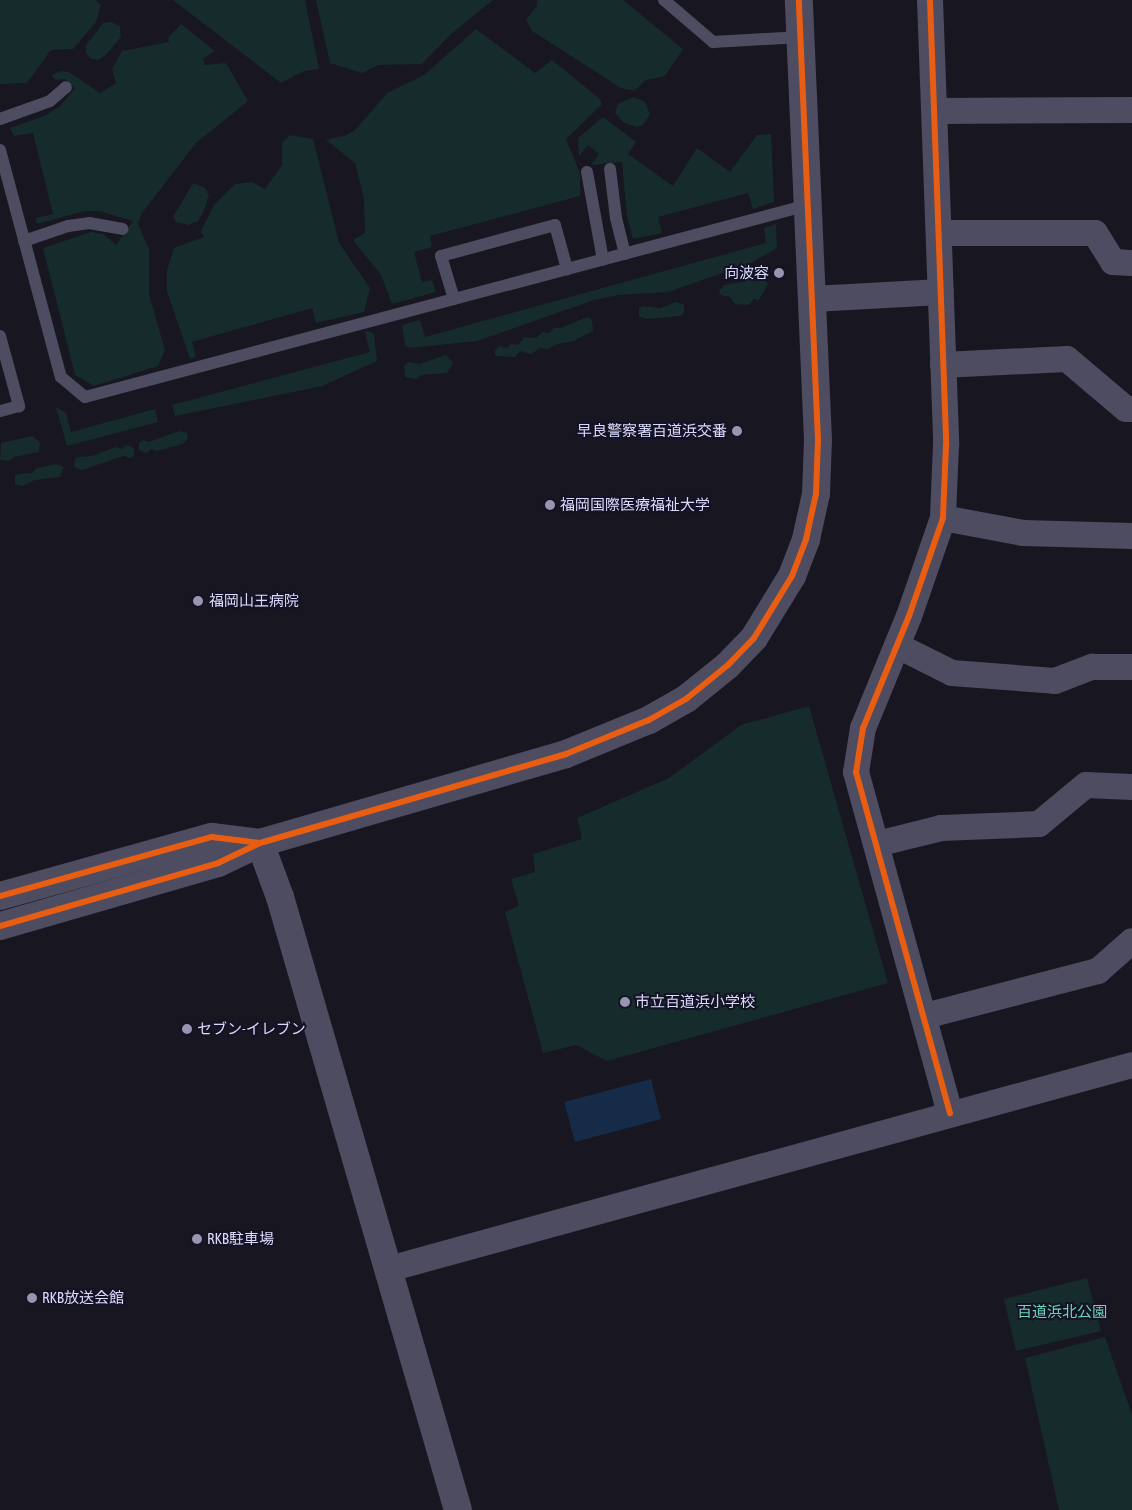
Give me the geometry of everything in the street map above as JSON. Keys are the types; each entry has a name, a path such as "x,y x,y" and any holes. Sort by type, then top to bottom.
{"street":[{"path":"0,926 218,863 260,843 566,754 656,715 686,699 728,665 754,638 792,576 806,539 816,494 818,440 799,0"},
{"path":"930,0 946,445 943,518 898,646 864,728 856,772 925,1016 950,1113"},
{"path":"935,111 1132,110"},
{"path":"939,233 1095,233 1113,262 1132,263"},
{"path":"813,299 941,292"},
{"path":"943,365 1067,359 1126,409 1132,409"},
{"path":"943,518 1023,533 1132,536"},
{"path":"898,646 952,673 1055,681 1092,667 1132,667"},
{"path":"877,844 941,828 1039,824 1086,785 1132,786"},
{"path":"0,896 212,837 260,843"},
{"path":"260,843 280,897 458,1510"},
{"path":"925,1016 1098,971 1132,941"},
{"path":"389,1269 950,1113 1132,1065"}],"lane":[{"path":"664,0 713,42 800,37"},
{"path":"0,119 50,100 66,87"},
{"path":"0,150 61,377 85,397 808,205"},
{"path":"610,169 616,218 625,254"},
{"path":"587,172 594,223 604,260"},
{"path":"24,240 68,226 88,223 122,229"},
{"path":"454,299 441,256 555,225 567,269"},
{"path":"0,336 19,406 0,411"}],"green space":[{"path":"0,0 96,0 101,5 96,22 73,49 51,50 27,83 0,84"},
{"path":"173,0 305,0 319,69 304,71 281,83"},
{"path":"316,0 493,0 450,35 422,64 378,65 362,73 330,63"},
{"path":"537,0 623,0 683,49 665,76 646,80 634,91 621,88 532,31 526,20 537,6"},
{"path":"111,22 120,26 121,37 106,55 98,60 91,59 86,53 86,45 103,23"},
{"path":"181,24 215,51 203,59 205,65 226,63 248,101 196,143 142,213 138,224 149,249 149,294 165,350 158,366 94,386 75,375 43,248 91,232 103,234 116,245 133,221 99,211 85,211 37,224 36,218 53,214 33,133 14,136 10,128 44,116 59,107 75,88 64,79 55,80 52,75 60,71 69,72 100,93 116,83 112,69 122,51 169,42 168,38"},
{"path":"476,29 535,73 552,60 600,99 602,104 566,139 580,173 580,196 430,236 432,247 414,252 422,282 432,280 436,292 392,304 381,275 353,240 365,233 364,199 355,163 326,140 347,135 356,129 387,93 424,75"},
{"path":"633,97 645,102 650,114 643,125 637,127 624,123 615,113 618,104"},
{"path":"603,117 636,142 628,154 673,186 697,148 730,172 757,135 771,134 774,202 753,209 748,193 658,217 662,233 633,239 627,217 622,162 591,165 599,154 588,145 579,156 578,138"},
{"path":"290,135 313,139 339,243 370,288 364,312 316,323 312,308 192,342 196,357 190,359 167,291 167,270 174,248 204,237 201,231 214,205 235,184 252,182 265,189 282,165 282,143"},
{"path":"193,183 205,188 209,195 203,213 198,221 188,225 176,222 173,217"},
{"path":"776,224 777,248 751,263 668,292 618,295 594,300 477,341 410,348 405,345 402,325 420,320 425,337 766,243 764,228"},
{"path":"753,276 763,278 768,284 759,300 754,299 749,305 735,304 730,297 721,295 719,291 724,285 741,282"},
{"path":"676,302 684,305 684,313 680,316 647,319 639,317 639,308 643,306 660,308"},
{"path":"587,317 592,320 593,331 573,341 554,345 549,349 540,348 531,354 520,351 515,357 496,356 494,352 499,346 507,348 511,344 518,345 524,337 537,338 542,332 549,333 554,328 561,328"},
{"path":"368,331 374,334 377,361 322,386 175,416 172,405 370,352 365,333"},
{"path":"446,355 453,363 447,373 421,375 416,379 405,377 404,366 409,362 419,364"},
{"path":"56,407 66,413 71,432 155,409 158,422 67,446"},
{"path":"179,431 187,433 188,438 183,444 157,451 151,449 147,453 139,450 139,443 143,440 149,442"},
{"path":"32,436 40,442 39,452 14,457 9,461 0,460 1,443"},
{"path":"126,445 134,448 134,456 130,458 123,456 82,470 74,467 75,459 78,457 92,456 115,447 122,449"},
{"path":"56,464 64,467 60,477 35,480 22,486 15,484 15,476 18,474 32,473 37,468"},
{"path":"809,706 888,983 607,1061 576,1045 543,1053 505,912 519,906 511,879 535,872 533,854 582,839 577,818 669,778 741,725"},
{"name":"百道浜北公園","path":"1087,1278 1101,1331 1016,1351 1004,1299"},
{"path":"1105,1337 1132,1415 1132,1510 1059,1510 1025,1358"}],"water":[{"path":"651,1079 661,1119 575,1142 564,1102"}],"cycle path":[{"path":"0,926 218,863 260,843 566,754 649,720 686,699 728,665 754,638 792,576 806,539 816,494 818,440 799,0"},
{"path":"930,0 946,445 943,518 909,616 863,728 856,772 950,1113"},
{"path":"0,896 212,837 260,843"}],"place":[{"name":"向波容","path":"779,273"},
{"name":"早良警察署百道浜交番","path":"737,431"},
{"name":"福岡国際医療福祉大学","path":"550,505"},
{"name":"福岡山王病院","path":"198,601"},
{"name":"市立百道浜小学校","path":"625,1002"},
{"name":"セブン-イレブン","path":"187,1029"},
{"name":"RKB駐車場","path":"197,1239"},
{"name":"RKB放送会館","path":"32,1298"}]}
